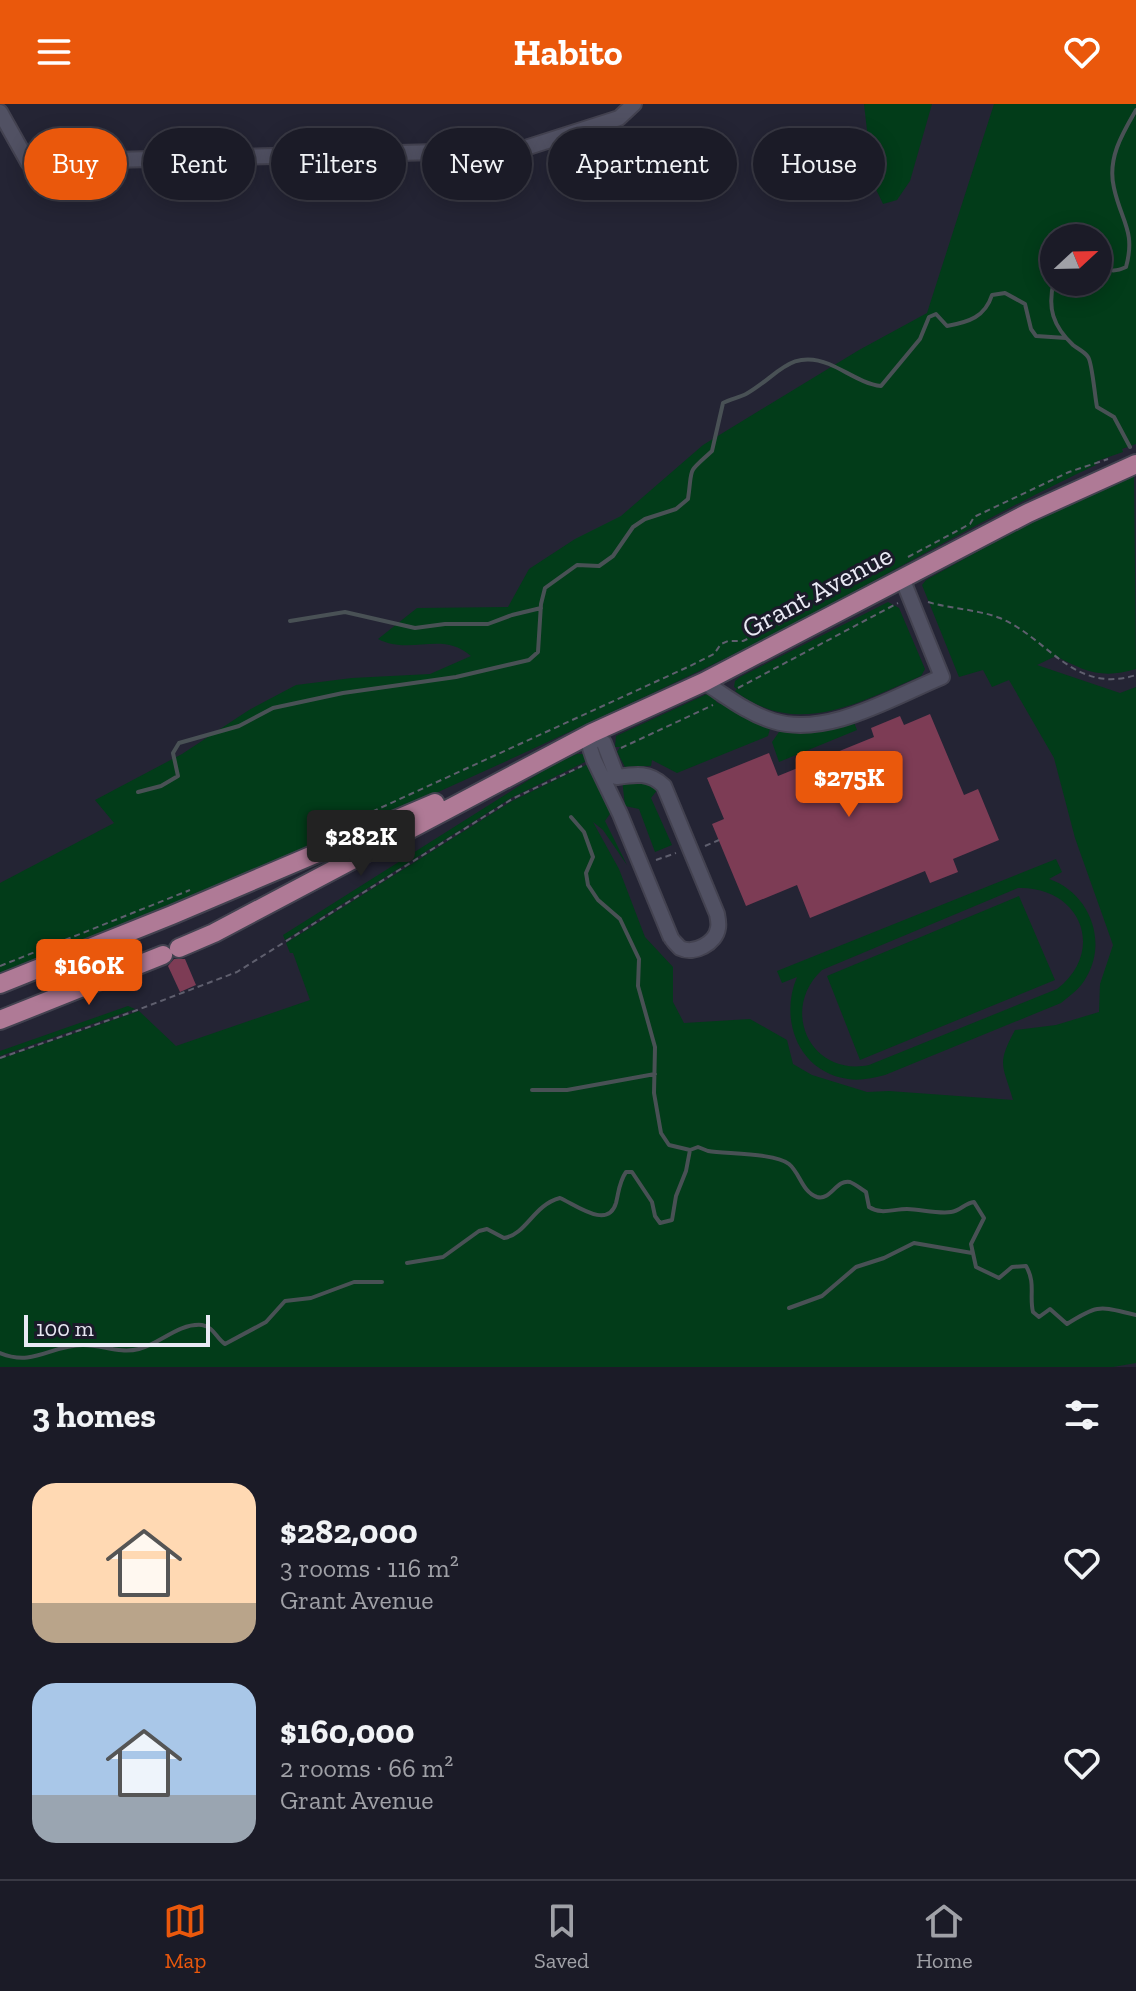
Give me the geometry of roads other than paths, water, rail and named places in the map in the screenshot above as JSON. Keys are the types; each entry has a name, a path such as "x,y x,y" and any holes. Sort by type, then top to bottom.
{"main road":[{"name":"Grant Avenue","path":"0,1020 214,933 523,768 905,587 1028,513 1136,464"},
{"name":"Grant Avenue","path":"0,984 523,768"}],"lane":[{"path":"0,112 28,162 44,162 519,150 619,118 634,104"},
{"path":"704,682 747,710 798,726 840,720 942,677 905,587"},
{"path":"592,733 590,748 617,777 620,814"},
{"path":"601,757 620,814 671,938 680,948 691,950 705,946 718,929 717,914 664,786 656,778 645,775 617,777"}],"waterway":[{"path":"1112,270 1126,267 1129,255 1128,235 1112,177 1114,157 1136,110"},
{"path":"138,792 161,786 178,776 173,753 179,743 239,726 273,708 343,693 456,677 529,660 538,652 545,588 577,565 599,566 613,556 633,527 645,519 676,509 688,499 692,471 712,451 723,403 746,394 794,362 816,360 881,386 920,339 929,317 936,314 947,326 962,323 985,309 992,295 1005,293 1025,304 1031,329 1036,336 1066,338"},
{"path":"1052,296 1056,324 1066,338 1088,357 1097,407 1114,417 1130,447"},
{"path":"290,621 345,612 415,628 488,624 541,608"},
{"path":"571,817 584,832 593,857 586,873 588,885 598,900 620,919 639,959 638,986 655,1047 654,1093 661,1133 669,1145 690,1150"},
{"path":"532,1090 567,1090 655,1074"},
{"path":"407,1263 443,1257 479,1231 487,1229 504,1238 512,1235 543,1207 560,1198 591,1213 606,1215 616,1203 626,1172 632,1172 652,1202 660,1223 672,1220 690,1150 698,1147 708,1151 782,1160 793,1168 808,1191 817,1197 826,1196 841,1184 850,1182 866,1192 869,1207 878,1211 951,1212 974,1202 984,1218 971,1244 976,1267 999,1278 1012,1267 1026,1266 1031,1278 1033,1312 1039,1317 1050,1309 1067,1324 1100,1309 1136,1315"},
{"path":"789,1308 822,1296 856,1267 914,1243 972,1253"},
{"path":"0,1353 23,1358 83,1345 132,1350 193,1325 209,1328 225,1344 266,1322 285,1301 311,1298 354,1282 382,1282"}]}
